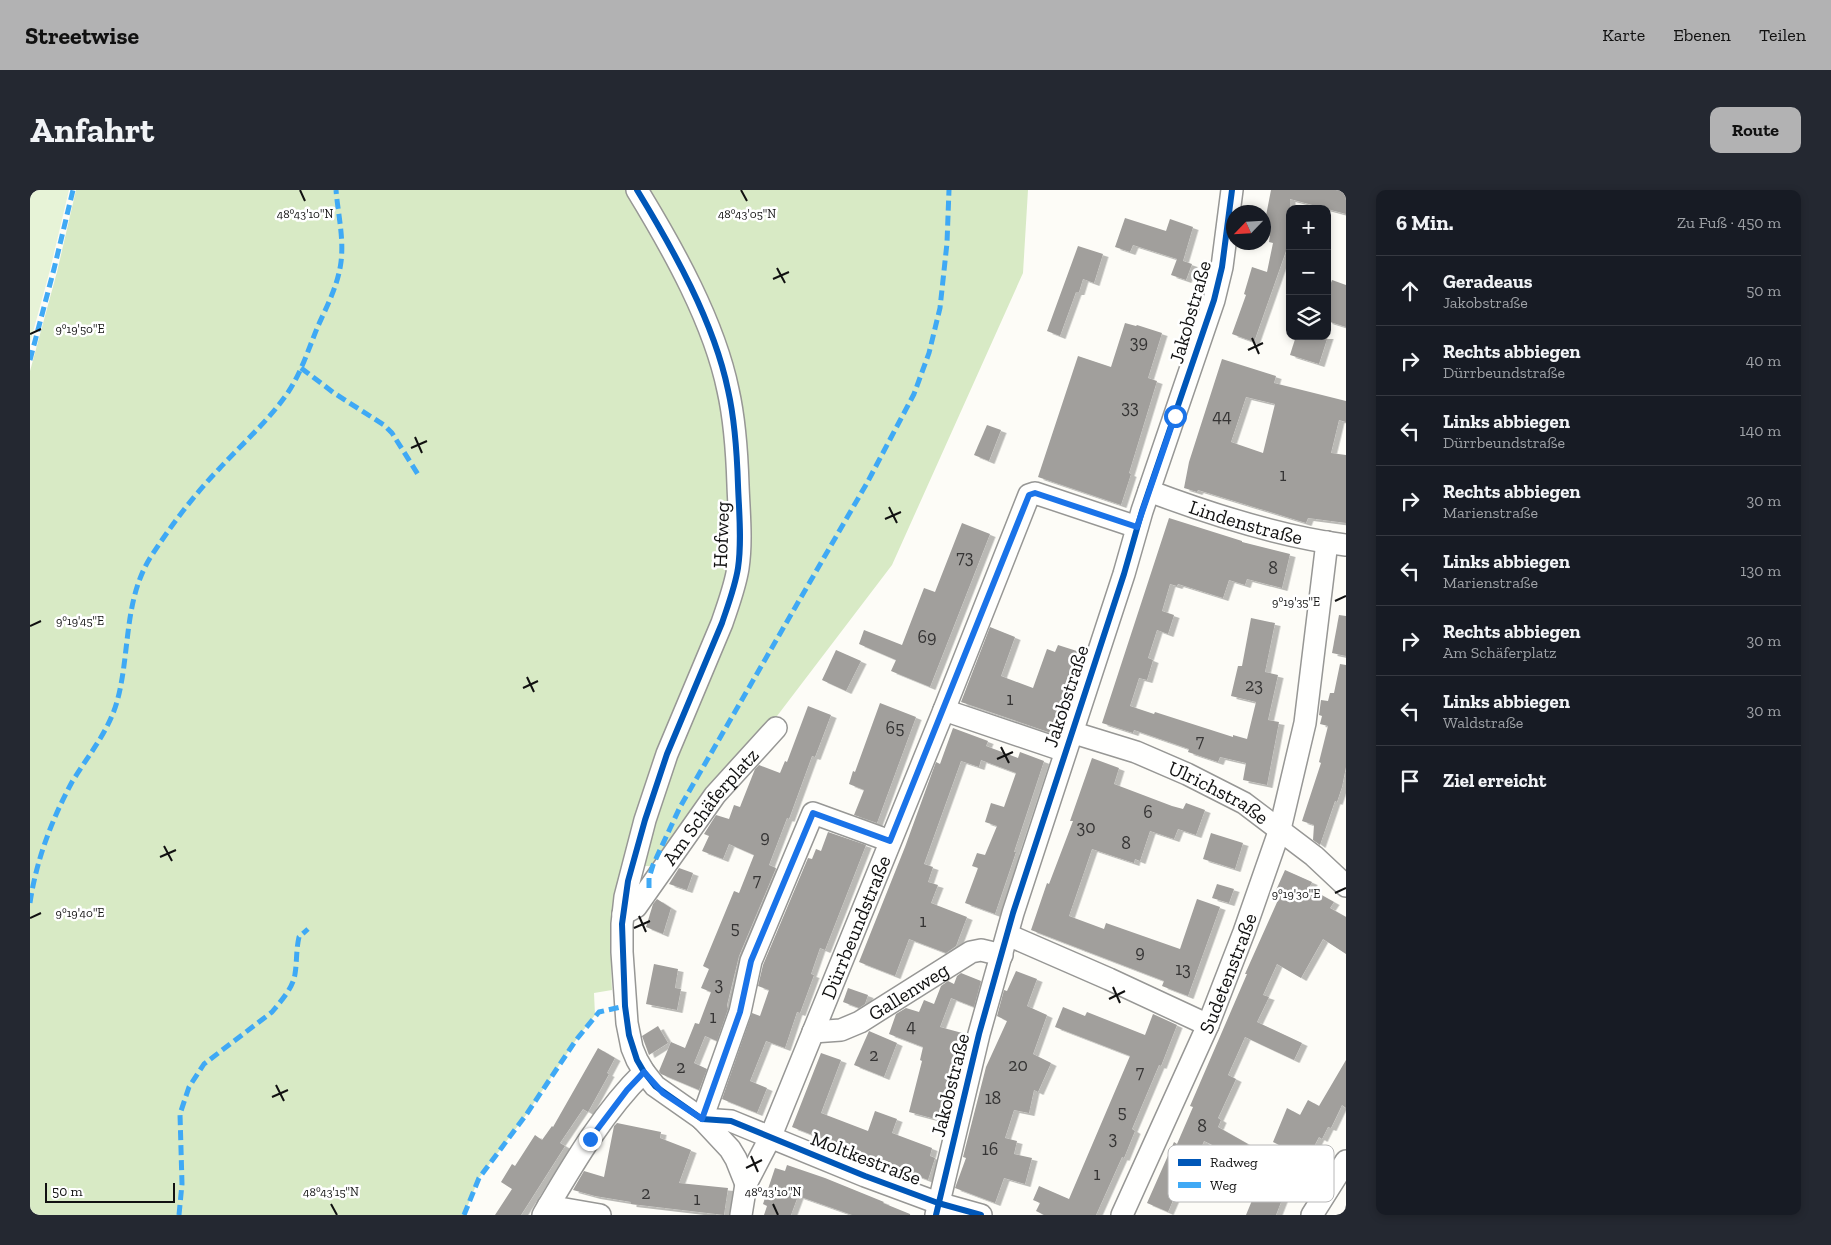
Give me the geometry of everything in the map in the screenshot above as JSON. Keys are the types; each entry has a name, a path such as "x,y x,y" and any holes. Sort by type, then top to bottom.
{"street":[{"name":"Hofweg","path":"623,914 632,865 659,777 676,731 722,623 732,593 738,569 740,536 735,437 723,368 710,331 690,288 663,234 636,190"},
{"name":"Jakobstraße","path":"937,1209 978,1034 1005,945 1068,742 1124,574 1137,527 1214,300 1222,267 1232,190"},
{"name":"Lindenstraße","path":"1150,491 1231,518 1337,544"},
{"name":"Dürrbeundstraße","path":"742,1215 746,1184 770,1138 1031,493 1137,527"},
{"name":"Sudetenstraße","path":"1122,1215 1208,1025 1244,932 1280,829 1306,723 1337,544"},
{"name":"Ulrichstraße","path":"944,710 1068,742 1130,750 1187,774 1244,803 1314,856 1346,886"},
{"name":"Am Schäferplatz","path":"623,914 634,909 715,795 776,728"},
{"path":"702,1119 740,1012 751,961 813,813 890,841"},
{"path":"623,914 622,952 627,1023 632,1048 644,1072 663,1093 702,1119 730,1150 736,1159 746,1184"},
{"name":"Gallenweg","path":"813,1032 833,1032 848,1027 971,952 1005,945 1109,979 1208,1025"},
{"path":"600,1215 546,1210 579,1154 627,1090 644,1072"},
{"path":"702,1119 730,1121 770,1138"},
{"name":"Moltkestraße","path":"770,1138 864,1176 937,1209 981,1215"},
{"path":"1334,1180 1346,1161"},
{"path":"1312,1215 1320,1202"}],"green space":[{"path":"30,190 69,190 30,343"},
{"path":"76,190 1028,190 1023,273 892,565 659,867 622,864 612,927 612,990 594,993 595,1015 526,1115 479,1178 464,1215 30,1215 30,371 57,272"}],"building":[{"path":"1271,190 1346,190 1346,214 1331,210 1331,205 1312,205 1290,199 1290,205 1286,205 1286,251 1254,342 1232,334 1246,295 1244,294 1252,267 1267,272 1273,243 1271,242 1271,205 1268,205"},
{"path":"1125,218 1166,231 1170,219 1193,227 1183,261 1192,264 1186,280 1171,275 1177,259 1133,245 1130,252 1115,247"},
{"path":"1078,246 1103,254 1094,283 1083,279 1079,292 1076,292 1060,336 1047,331"},
{"path":"1332,280 1346,285 1346,327 1331,322"},
{"path":"1125,323 1162,333 1148,378 1157,381 1121,505 1038,477 1078,356 1111,367"},
{"path":"1295,340 1327,340 1319,364 1290,355"},
{"path":"1222,359 1276,376 1274,383 1346,401 1346,422 1339,420 1331,453 1346,455 1346,523 1308,518 1306,523 1198,490 1197,492 1184,488 1189,462","holes":["1246,397 1275,404 1263,453 1231,442"]},
{"path":"987,425 1001,430 989,461 974,455"},
{"path":"1169,518 1242,542 1290,554 1282,588 1247,579 1245,585 1229,580 1223,598 1178,584 1177,586 1170,584 1162,611 1174,615 1168,634 1157,630 1148,658 1153,660 1147,680 1139,678 1130,706 1233,737 1233,735 1247,739 1256,702 1231,696 1238,666 1242,666 1251,618 1275,623 1265,672 1278,675 1268,720 1279,722 1267,785 1243,780 1246,763 1220,757 1218,762 1188,752 1189,749 1134,730 1133,733 1102,723"},
{"path":"962,523 990,534 930,687 891,671 896,660 859,644 864,630 902,645 924,588 935,592"},
{"path":"1339,615 1346,616 1346,656 1332,653"},
{"path":"990,627 1015,637 1001,676 1033,688 1047,649 1055,652 1058,645 1083,653 1054,734 961,702"},
{"path":"836,650 861,661 846,691 822,680"},
{"path":"1340,664 1346,665 1346,767 1337,802 1335,801 1320,845 1313,840 1314,825 1302,821 1321,763 1319,762 1328,726 1320,724 1322,716 1319,715 1321,700 1328,701 1330,693 1334,693"},
{"path":"880,703 916,717 877,823 854,815 864,790 849,784"},
{"path":"808,706 831,715 815,757 812,756 789,819 787,818 769,865 776,868 739,956 727,1005 728,1009 717,1041 705,1036 694,1063 707,1069 699,1090 661,1074 659,1071 671,1042 685,1048 695,1023 699,1024 711,992 701,988 709,969 703,966 734,891 739,893 754,855 729,844 723,859 702,851 709,836 704,834 716,815 729,819 734,805 740,807 755,769 759,765 780,773 785,761 787,762"},
{"path":"953,728 988,741 986,746 1018,758 1020,752 1044,761 995,914 965,903 978,868 972,866 977,853 985,855 997,826 985,822 991,803 1004,807 1016,773 981,760 979,767 961,761 924,864 933,867 928,882 938,885 931,903 967,917 956,946 946,953 909,939 895,976 859,962 905,847 936,762 940,764"},
{"path":"1092,758 1119,768 1114,784 1172,806 1183,809 1186,803 1205,810 1196,835 1178,829 1174,839 1150,831 1140,861 1135,859 1134,863 1092,849 1069,916 1104,929 1106,923 1180,949 1197,899 1220,907 1188,996 1162,986 1164,981 1031,930 1047,883 1049,884 1073,821 1070,821"},
{"path":"828,832 866,845 825,950 820,948 811,974 814,975 800,1013 797,1012 785,1048 766,1041 750,1081 767,1088 757,1113 722,1099 752,1013 760,1016 769,990 758,986 763,965 808,858 812,859 816,849 821,851"},
{"path":"1211,833 1243,843 1235,869 1203,859"},
{"path":"679,868 693,873 687,890 669,884"},
{"path":"1285,870 1312,882 1309,888 1334,902 1330,908 1346,917 1346,954 1323,939 1301,978 1277,964 1263,995 1269,997 1257,1022 1302,1043 1294,1060 1245,1037 1228,1075 1236,1079 1218,1118 1221,1120 1218,1127 1247,1145 1212,1145 1204,1141 1202,1145 1173,1145 1174,1142 1177,1144 1193,1107 1190,1106 1278,900 1273,897"},
{"path":"1217,884 1234,889 1229,903 1212,898"},
{"path":"657,899 671,908 663,934 646,927 653,904"},
{"path":"654,964 678,969 675,988 681,989 677,1010 646,1004"},
{"path":"1016,971 1037,979 1027,1006 1047,1015 1033,1054 1051,1063 1038,1092 1034,1090 1029,1113 1014,1110 1005,1138 1017,1141 1014,1154 1032,1158 1025,1184 1004,1178 995,1203 955,1188 966,1158 963,1157 986,1067 1007,1021 997,1016 1004,990 1007,991"},
{"path":"961,973 981,981 974,1007 951,998 940,1027 966,1034 943,1121 909,1112 922,1061 920,1060 923,1047 889,1034 896,1014 906,1008 919,1012 924,1000 934,1004 941,986 948,981 954,984 957,976"},
{"path":"848,988 868,995 865,1004 859,1008 843,1002"},
{"path":"1063,1007 1085,1016 1087,1012 1145,1035 1153,1014 1177,1025 1161,1066 1159,1065 1132,1129 1135,1131 1124,1158 1122,1157 1096,1215 1044,1215 1036,1211 1040,1203 1033,1200 1039,1186 1069,1199 1130,1056 1055,1027"},
{"path":"658,1026 668,1043 649,1055 642,1036"},
{"path":"869,1031 897,1043 884,1077 854,1065"},
{"path":"598,1048 615,1058 607,1073 609,1074 588,1112 583,1109 560,1143 565,1146 521,1215 495,1215 512,1189 501,1182 512,1164 515,1166 535,1135 542,1140 553,1127"},
{"path":"821,1053 841,1060 821,1113 868,1131 875,1111 897,1119 892,1133 932,1148 930,1156 935,1158 928,1180 792,1127"},
{"path":"1346,1060 1346,1108 1342,1105 1331,1128 1328,1127 1322,1139 1319,1137 1315,1145 1279,1145 1273,1142 1287,1108 1300,1115 1308,1100 1319,1106"},
{"path":"617,1123 661,1132 660,1138 691,1150 679,1183 728,1188 724,1215 631,1204 631,1202 573,1190 584,1171 604,1177 614,1126"},
{"path":"1168,1156 1168,1202 1172,1202 1168,1212 1147,1203"},
{"path":"787,1165 825,1178 884,1202 910,1215 852,1215 798,1196 791,1215 764,1215 767,1206 763,1204 775,1168 785,1171"},
{"path":"1251,1202 1281,1202 1276,1215 1246,1215"}],"marked path":[{"path":"30,360 73,190"},
{"path":"30,903 36,872 58,811 72,782 110,721 114,710 122,680 136,591 150,558 174,523 209,479 269,417 284,398 295,381 303,363 332,295 340,271 342,244 336,190"},
{"path":"649,888 649,878 653,865 680,807 867,483 914,394 929,353 940,308 947,243 949,190"},
{"path":"301,368 334,393 384,425 392,433 419,476"},
{"path":"179,1215 182,1184 180,1114 189,1087 204,1064 272,1012 283,999 294,979 299,937 308,929"},
{"path":"464,1215 479,1178 526,1115 576,1040 599,1012 625,1006"}],"cycle path":[{"path":"637,190 691,287 703,312 722,364 735,437 740,537 738,568 729,603 667,754 645,820 628,881 622,924 625,1006 629,1035 637,1060 655,1086 702,1119 731,1121 865,1176 938,1203 981,1215"},
{"path":"936,1215 979,1034 1013,913 1124,574 1142,511 1214,300 1222,267 1232,190"}],"route":[{"path":"590,1139 635,1080 644,1072 663,1093 702,1119 743,1004 751,961 813,813 890,841 1029,495 1035,493 1137,527 1175,416"}]}
